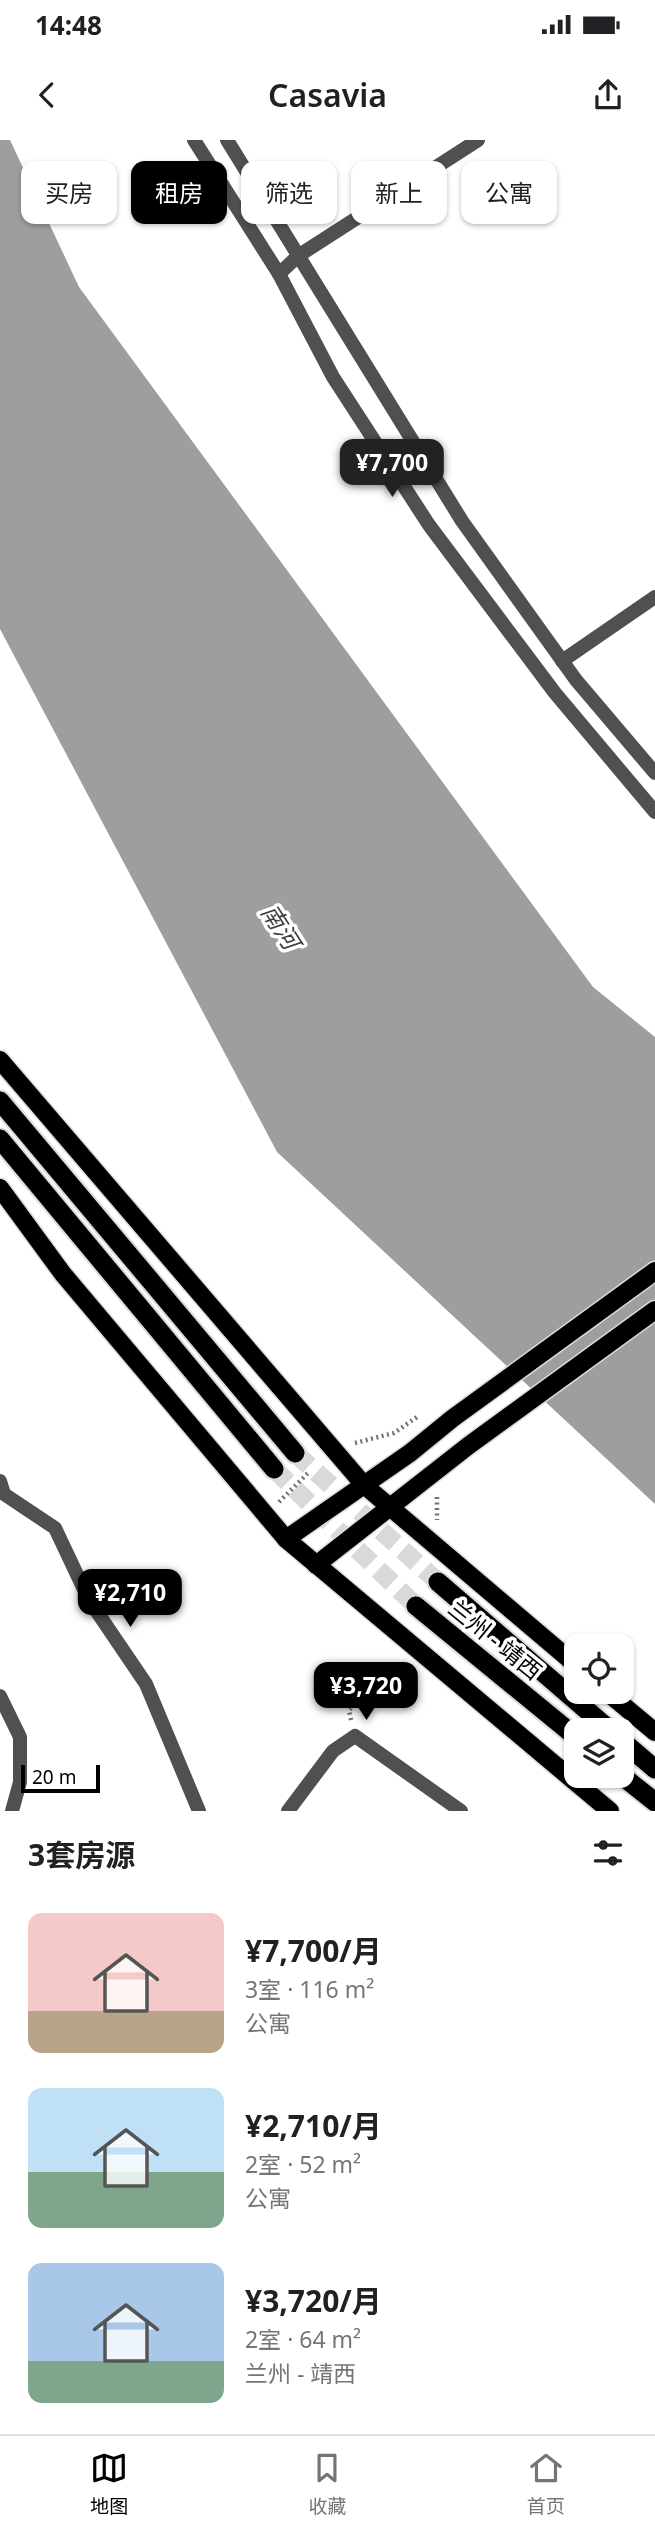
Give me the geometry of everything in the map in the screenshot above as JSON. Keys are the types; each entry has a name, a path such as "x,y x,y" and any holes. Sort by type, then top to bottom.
{"highway":[{"path":"0,1101 295,1452"},
{"path":"0,1139 274,1469"},
{"name":"兰州 - 靖西","path":"438,1582 596,1718"},
{"name":"兰州 - 靖西","path":"416,1606 564,1727"},
{"path":"634,1751 655,1769"},
{"path":"634,1785 655,1802"}],"main road":[{"path":"0,1060 364,1485 564,1655"},
{"path":"0,1188 63,1273 286,1539 610,1811"},
{"path":"286,1539 410,1453 453,1418 655,1271"},
{"path":"316,1566 429,1476 655,1310"},
{"path":"621,1704 655,1732"}],"street":[{"path":"194,140 279,274 333,377 429,525 555,693 655,812"},
{"path":"227,140 462,521 562,661 655,773"},
{"path":"279,274 298,256 478,140"},
{"path":"562,661 655,597"},
{"path":"1,1492 55,1528 89,1600 146,1685 199,1811"},
{"path":"0,1696 20,1737 20,1782 12,1811"},
{"path":"288,1811 333,1751 355,1736 461,1811"}],"path":[{"path":"355,1736 349,1710 415,1648"}],"water":[{"name":"南河","path":"0,140 10,140 21,163 21,224 49,224 79,287 593,987 655,1037 655,1504 277,1152 0,629"}],"tunnel":[{"path":"295,1453 438,1582"},
{"path":"274,1469 416,1606"}]}
